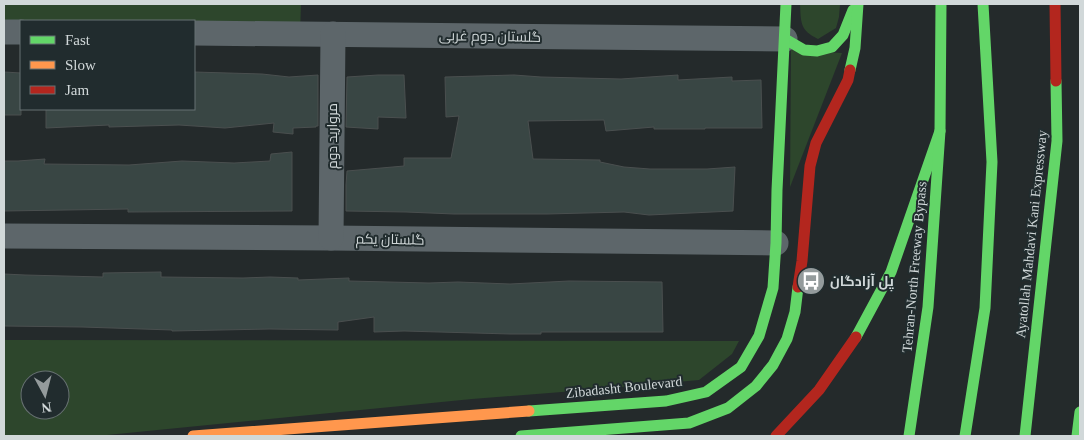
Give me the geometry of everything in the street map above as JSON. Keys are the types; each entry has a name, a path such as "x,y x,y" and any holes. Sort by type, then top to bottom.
{"main road":[{"name":"Zibadasht Boulevard","path":"193,436 666,401 706,392 741,367 759,336 773,288 786,4"},
{"path":"785,39 804,50 817,51 832,47 843,35 857,4"},
{"path":"521,436 689,423 728,408 756,386 773,365 787,339 795,312 802,261 810,166 816,143 848,80 855,48 857,4"},
{"name":"Tehran-North Freeway Bypass","path":"909,436 928,306 940,131 941,4"},
{"path":"965,436 985,308 992,162 983,4"},
{"name":"Ayatollah Mahdavi Kani Expressway","path":"1025,436 1057,141 1055,4"},
{"path":"776,436 819,390 855,340 891,272 940,131"},
{"path":"1077,436 1080,412"}],"street":[{"path":"4,32 20,32"},
{"name":"گلستان دوم غربی","path":"195,33 785,39"},
{"name":"مروارید دوم","path":"331,238 333,34"},
{"name":"گلستان یکم","path":"4,236 776,243"}],"green space":[{"path":"4,4 301,4 300,35 195,20 20,20 4,35"},
{"path":"800,4 840,4 836,28 818,39 812,36 803,25"},
{"path":"791,50 842,53 790,187"},
{"path":"4,340 739,341 732,354 699,380 472,399 97,436 4,436"}],"building":[{"path":"4,72 20,73 21,115 4,115"},
{"path":"195,72 262,74 289,77 318,75 318,126 293,128 293,134 273,132 274,123 225,128 179,125 109,127 109,125 46,128 46,110 195,110"},
{"path":"404,75 406,118 378,117 378,129 346,127 347,77"},
{"path":"514,75 621,79 678,75 678,80 732,77 732,81 761,80 762,128 654,129 654,127 606,131 604,120 528,121 533,159 600,160 600,162 624,167 650,169 735,167 733,211 649,215 624,212 454,214 346,211 347,171 404,166 404,158 451,158 459,116 446,117 445,77"},
{"path":"292,152 292,211 128,212 128,209 4,211 4,161 45,159 44,164 129,165 182,161 234,163 270,161 271,154"},
{"path":"161,272 161,277 270,277 298,278 298,280 349,278 349,281 429,283 662,282 663,332 541,332 541,334 510,334 374,332 374,317 338,322 338,330 172,331 4,326 4,274 103,277 103,273"}],"traffic: fast":[{"path":"529,411 666,401 706,392 741,367 759,336 773,288 786,4"},
{"path":"850,70 855,48 858,4"},
{"path":"909,436 928,307 940,131 941,4"},
{"path":"965,436 985,308 992,162 983,4"},
{"path":"785,39 804,50 817,51 832,47 843,35 853,10"},
{"path":"1025,436 1057,141 1056,81"},
{"path":"856,337 891,272 940,131"},
{"path":"521,436 689,423 728,408 756,386 773,365 787,339 795,312 798,287"},
{"path":"1077,436 1080,412"}],"traffic: slow":[{"path":"193,436 529,411"}],"traffic: jam":[{"path":"1055,4 1056,81"},
{"path":"798,287 810,166 816,143 848,80 850,70"},
{"path":"776,436 819,390 856,337"}],"place":[{"name":"پل آزادگان","path":"811,281"}]}
